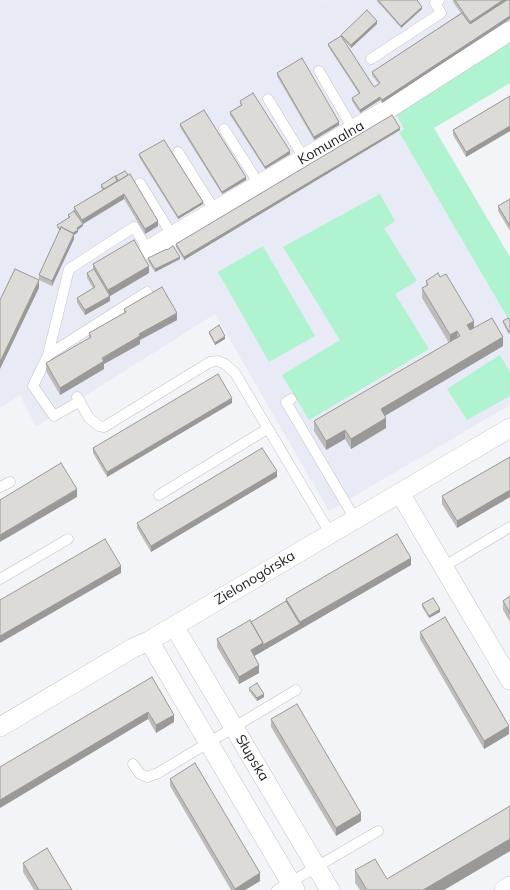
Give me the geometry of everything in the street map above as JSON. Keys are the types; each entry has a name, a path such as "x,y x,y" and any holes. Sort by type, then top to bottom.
{"street":[{"name":"Komunalna","path":"148,250 388,109 510,30"},
{"name":"Zielonogórska","path":"0,727 510,428"},
{"path":"400,493 510,680"},
{"name":"Słupska","path":"174,626 330,890"},
{"name":"Słupska","path":"149,641 210,743 288,887"},
{"path":"504,890 510,886"}],"lane":[{"path":"371,59 441,13 436,1"},
{"path":"318,71 353,129"},
{"path":"268,99 304,158"},
{"path":"224,129 259,184"},
{"path":"178,152 215,211"},
{"path":"140,182 172,235"},
{"path":"148,250 134,227 69,269 48,355 33,386 54,416 78,399 89,418 94,423 104,427 210,362 218,361 225,364 234,373 330,533"},
{"path":"48,355 147,292"},
{"path":"290,399 286,402 355,519"},
{"path":"159,495 267,428"},
{"path":"0,487 10,482"},
{"path":"443,567 510,527"},
{"path":"0,579 68,539"},
{"path":"133,764 140,774 147,776 158,773 296,690"},
{"path":"288,887 317,867 378,831"}],"shaded area":[{"path":"0,0 325,0 313,12 326,0 510,0 510,26 405,129 399,132 510,322 510,405 329,511 215,314 36,427 20,395 0,408"}],"green space":[{"path":"510,37 510,83 434,128 510,257 510,322 399,132 404,129 396,114"},
{"path":"380,194 395,221 384,228 417,281 395,294 429,349 309,420 282,375 340,340 283,247"},
{"path":"263,246 315,336 269,362 218,272"},
{"path":"500,355 510,372 510,396 467,420 447,389"}],"building":[{"path":"378,0 417,0 422,7 401,26"},
{"path":"455,0 503,0 470,22"},
{"path":"507,0 510,0 510,16 382,100 380,97 360,110 352,98 360,93 328,44 341,36 374,87 380,83 372,72 462,13 470,24"},
{"path":"367,10 377,21 351,45 341,35"},
{"path":"302,58 339,122 314,137 277,73"},
{"path":"253,93 290,151 265,167 230,112 242,105 240,101"},
{"path":"510,96 510,126 466,152 453,130"},
{"path":"204,110 246,177 222,192 180,124"},
{"path":"392,115 400,128 184,257 176,244"},
{"path":"164,140 203,202 178,217 139,154"},
{"path":"125,171 128,175 118,181 116,176"},
{"path":"130,174 158,221 145,229 124,194 82,220 74,207"},
{"path":"115,176 117,181 104,189 101,185"},
{"path":"510,199 510,226 498,206"},
{"path":"74,211 83,224 73,233 61,227 60,230 57,225 70,217 68,215"},
{"path":"61,227 74,234 52,281 39,275"},
{"path":"134,240 149,266 108,290 93,264"},
{"path":"173,246 180,257 155,269 148,258"},
{"path":"15,269 39,280 0,362 0,300"},
{"path":"94,269 110,296 85,310 77,298 95,287 87,273"},
{"path":"438,273 440,277 446,274 474,321 467,325 470,330 492,318 503,337 381,409 386,418 351,439 345,430 326,441 314,421 460,336 457,331 450,335 422,288 428,285 426,281"},
{"path":"162,287 177,313 139,334 140,336 102,358 104,361 60,388 46,363 91,337 89,333 126,312 124,309"},
{"path":"508,318 510,321 510,332 503,321"},
{"path":"219,325 225,336 215,343 209,332"},
{"path":"218,374 232,398 107,472 93,448"},
{"path":"262,448 277,471 151,546 137,523"},
{"path":"510,457 510,490 457,521 442,496"},
{"path":"61,463 77,489 0,535 0,500"},
{"path":"397,534 411,558 300,622 286,599"},
{"path":"105,539 121,566 0,636 0,600"},
{"path":"510,596 510,613 503,601"},
{"path":"433,598 440,609 429,616 422,604"},
{"path":"286,601 300,624 263,645 251,622"},
{"path":"445,617 509,726 484,741 420,632"},
{"path":"250,620 263,643 251,650 259,665 239,677 217,639"},
{"path":"152,677 174,715 156,725 148,712 0,800 0,767"},
{"path":"257,683 264,694 257,698 249,688"},
{"path":"297,704 361,813 336,828 271,719"},
{"path":"195,763 260,873 235,889 170,779"},
{"path":"510,806 510,839 423,890 367,890 355,870 375,859 387,879"},
{"path":"47,848 72,890 39,890 23,863"}]}
